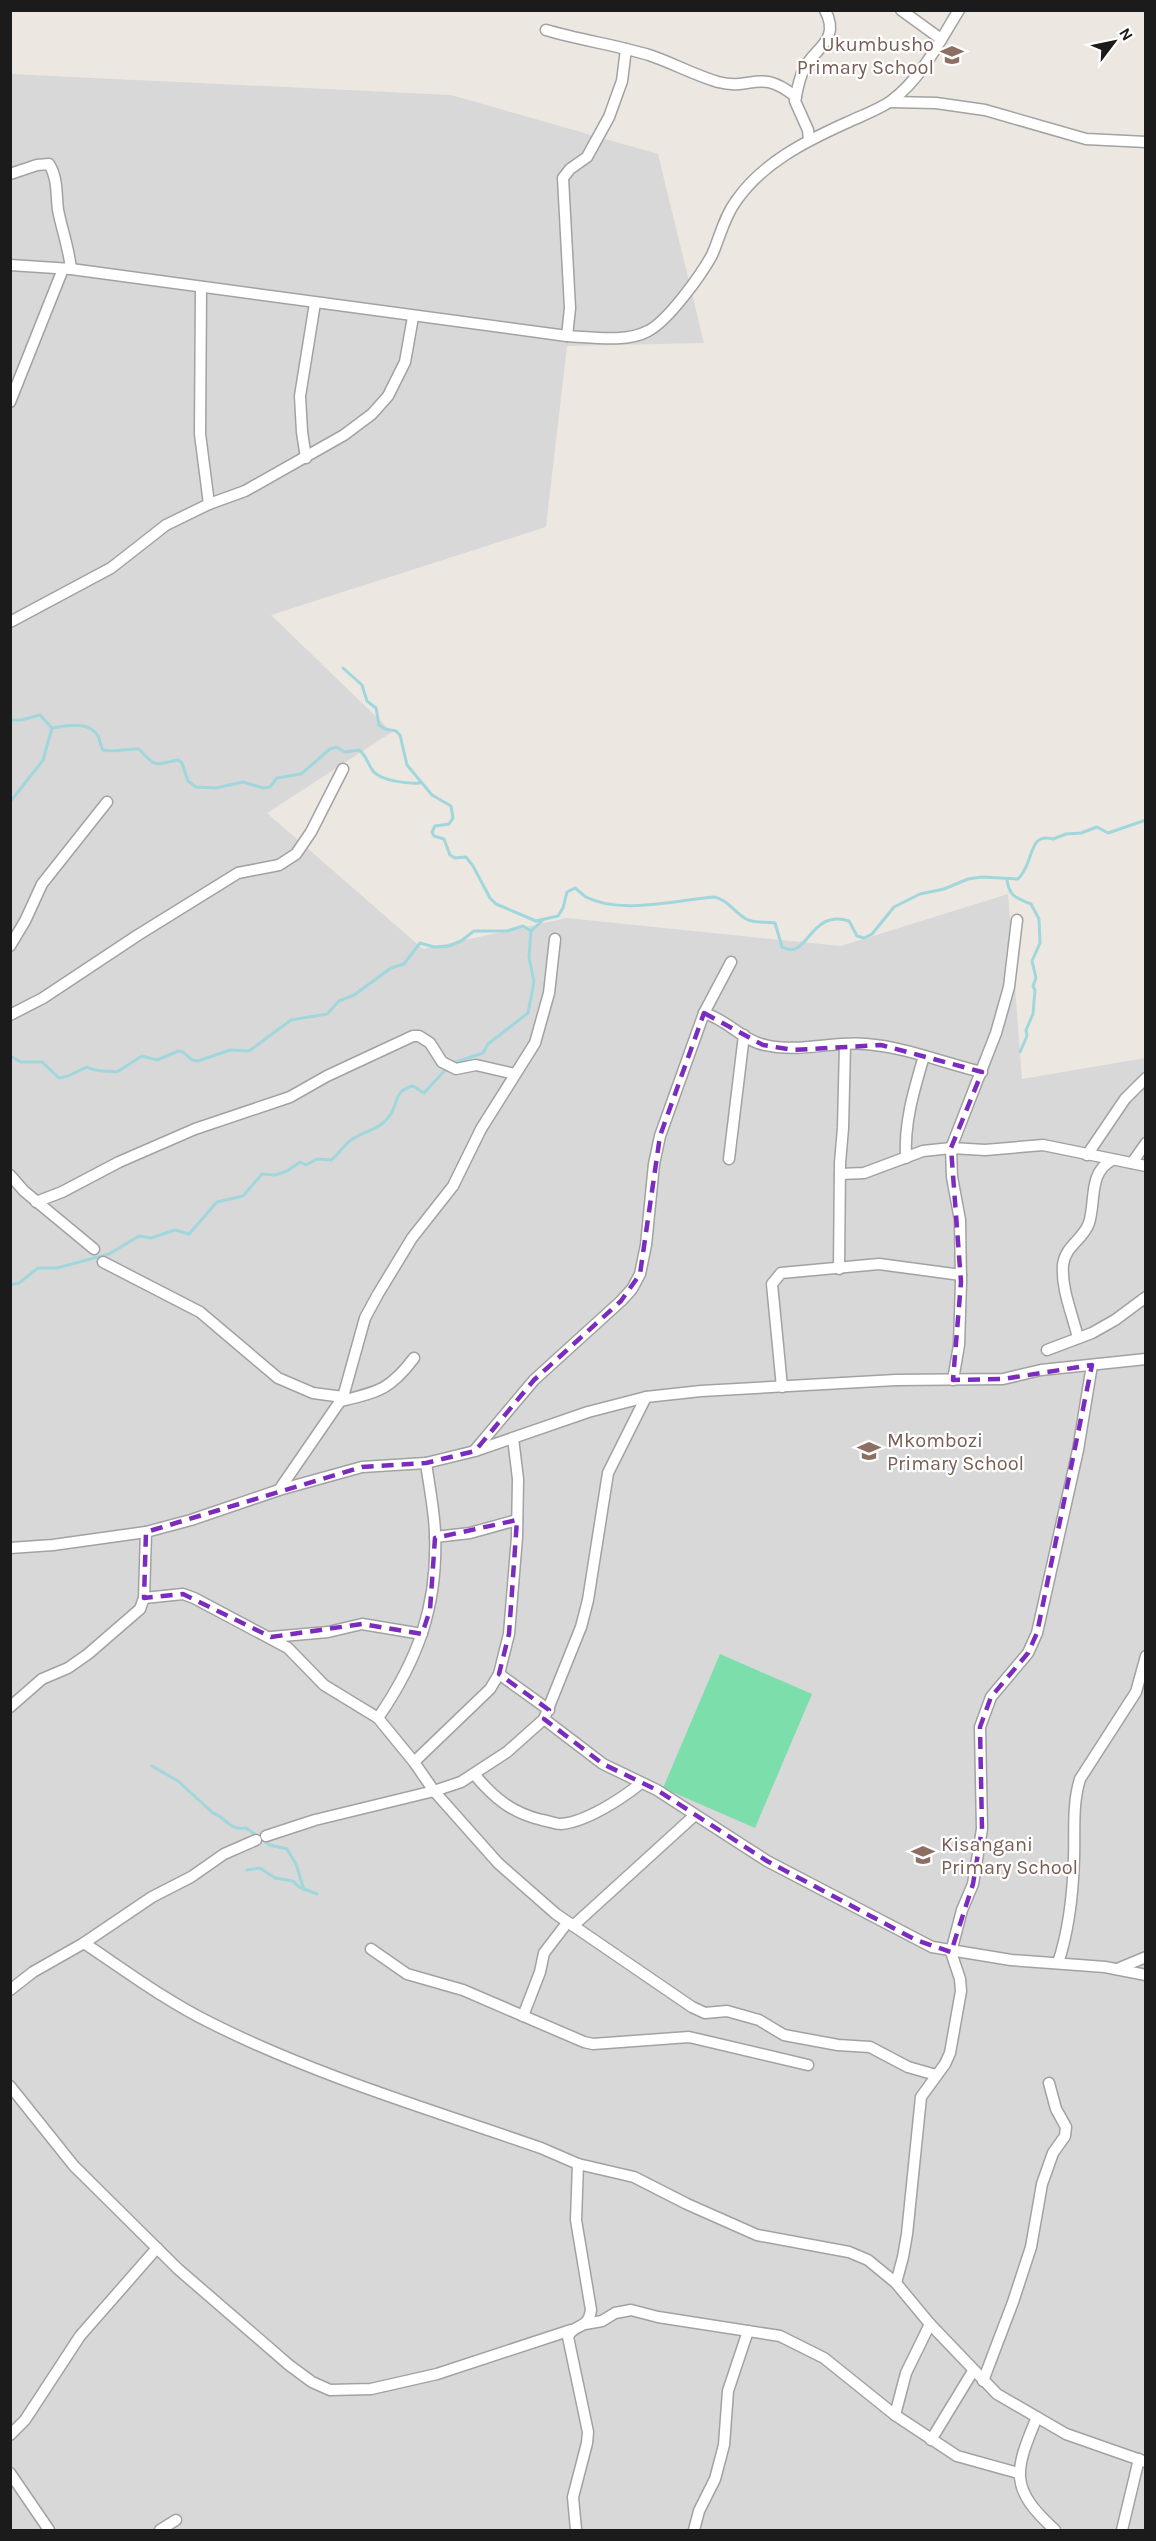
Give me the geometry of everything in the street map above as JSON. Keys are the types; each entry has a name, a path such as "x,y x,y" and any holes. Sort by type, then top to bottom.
{"street":[{"path":"809,140 808,130 795,101 804,68 828,39 830,19 825,10"},
{"path":"901,10 941,39"},
{"path":"10,265 67,269 567,336 620,337 648,331 675,307 706,265 719,231 736,201 779,159 809,140 890,102 916,79 959,10"},
{"path":"546,30 666,61 719,82 734,85 755,81 774,83 796,97"},
{"path":"567,336 570,308 563,178 570,169 587,158 609,117 622,81 626,49"},
{"path":"890,102 936,103 985,110 1086,139 1146,142"},
{"path":"10,174 37,165 49,164 55,178 59,211 69,252 67,269 10,402"},
{"path":"201,287 200,434 209,504"},
{"path":"306,458 300,396 315,303"},
{"path":"10,622 111,568 166,525 209,504 245,491 344,435 372,414 388,396 405,362 412,317"},
{"path":"10,1015 59,988 147,929 238,873 265,870 296,854 311,832 343,769"},
{"path":"10,946 26,921 42,884 107,802"},
{"path":"953,1380 959,1345 961,1275 960,1220 952,1177 951,1148 982,1072 1009,987 1017,920"},
{"path":"279,1490 342,1399 365,1318 412,1238 453,1185 481,1129 535,1043 543,1020 555,939"},
{"path":"475,1450 534,1380 621,1301 632,1289 640,1274 646,1245 654,1164 660,1136 704,1013 731,962"},
{"path":"704,1013 727,1022 744,1035 763,1045 793,1050 862,1043 881,1045 982,1072"},
{"path":"729,1158 744,1035"},
{"path":"36,1202 195,1129 290,1097 327,1076 413,1036 419,1036 430,1043 442,1062 456,1069 476,1065 515,1074"},
{"path":"839,1269 845,1045"},
{"path":"906,1158 905,1139 909,1109 924,1056"},
{"path":"1087,1155 1125,1099 1146,1078"},
{"path":"1132,1163 1146,1143"},
{"path":"840,1174 864,1173 923,1151 951,1148 985,1150 1043,1145 1146,1166"},
{"path":"1078,1338 1065,1284 1063,1268 1065,1255 1088,1226 1098,1172 1105,1163 1112,1160"},
{"path":"10,1175 36,1202 94,1249"},
{"path":"103,1262 200,1312 278,1378 313,1393 342,1399 372,1394 394,1382 414,1358"},
{"path":"782,1387 772,1284 781,1273 879,1264 961,1275"},
{"path":"1047,1350 1115,1320 1146,1297"},
{"path":"10,1548 53,1545 146,1532 243,1504 279,1490 362,1467 426,1463 475,1450 588,1412 646,1397 701,1391 896,1380 1003,1379 1041,1371 1146,1359"},
{"path":"896,2283 907,2234 921,2097 950,2053 961,1991 960,1979 951,1952 962,1910 973,1884 982,1829 980,1727 991,1697 1028,1653 1037,1633 1078,1450 1092,1365"},
{"path":"10,1990 33,1972 84,1942 152,1897 191,1877 224,1854 261,1838 315,1820 434,1791 461,1782 507,1752 546,1714 588,1600 608,1473 646,1397"},
{"path":"414,1762 490,1689 499,1674 509,1634 517,1520 518,1479 513,1438"},
{"path":"378,1718 410,1668 430,1610 435,1573 435,1537 426,1463"},
{"path":"435,1537 478,1531 517,1520"},
{"path":"10,1707 42,1679 68,1668 113,1634 140,1609 144,1598 146,1532"},
{"path":"144,1598 183,1594 204,1602 213,1610 271,1637 288,1648 324,1685 378,1718 434,1791 498,1863 570,1924 700,2011 705,2013 727,2011 742,2015 768,2024 784,2035 838,2045 870,2047 908,2067 936,2075"},
{"path":"271,1637 328,1632 362,1624 422,1634"},
{"path":"1058,1963 1072,1888 1076,1792 1080,1779 1136,1692 1146,1656"},
{"path":"499,1674 603,1764 657,1791 767,1861 916,1940 951,1952 1117,1969 1146,1975"},
{"path":"474,1774 508,1807 522,1815 556,1824 576,1820 607,1806 640,1784"},
{"path":"523,2016 540,1972 544,1953 570,1924 695,1815"},
{"path":"84,1942 164,1998 212,2024 281,2054 541,2148 578,2164 634,2177 687,2204 757,2235 849,2252 868,2260 896,2283 930,2324 982,2381 997,2394 1066,2434 1142,2460 1122,2530"},
{"path":"371,1949 407,1974 463,1990 593,2044 689,2037 808,2065"},
{"path":"1117,1969 1146,1957"},
{"path":"982,2381 1013,2302 1031,2247 1042,2184 1053,2153 1065,2136 1066,2127 1056,2109 1049,2083"},
{"path":"10,2086 74,2166 157,2248 289,2365 312,2382 330,2390 371,2389 417,2379 585,2324 602,2321 615,2313 631,2310 658,2317 780,2336 824,2358 895,2415 957,2456 1018,2474"},
{"path":"578,2164 576,2220 591,2310 585,2324"},
{"path":"10,2435 25,2420 80,2336 157,2248"},
{"path":"895,2415 906,2373 930,2324"},
{"path":"571,2330 568,2337 588,2432 573,2497 576,2530"},
{"path":"694,2530 699,2511 715,2479 724,2445 728,2391 748,2331"},
{"path":"931,2440 973,2371"},
{"path":"1037,2417 1025,2444 1018,2474 1032,2509 1055,2530"},
{"path":"10,2473 49,2530"},
{"path":"160,2530 176,2520"}],"highlighted area":[{"path":"704,1013 763,1045 793,1050 881,1045 982,1072 951,1148 961,1282 953,1380 1003,1379 1092,1365 1037,1633 1028,1653 991,1697 980,1727 982,1829 973,1884 951,1952 916,1940 767,1861 657,1790 603,1764 544,1719 549,1710 499,1674 509,1634 517,1520 435,1538 430,1610 422,1634 362,1624 271,1637 183,1594 144,1598 146,1532 362,1467 426,1463 475,1451 534,1380 621,1301 640,1274 660,1136"}],"shaded area":[{"path":"10,74 451,95 658,154 704,343 567,346 546,527 271,615 392,732 267,813 423,949 567,918 841,946 1008,894 1022,1079 1145,1058 1145,2530 11,2530"}],"green space":[{"path":"720,1654 812,1694 755,1828 663,1788"}],"waterway":[{"path":"343,668 362,685 367,701 376,708 379,725 396,731 400,735 407,765 432,795 451,806 453,818 449,824 435,826 432,832 434,836 444,839 450,855 455,858 466,857 490,898 496,904 536,921 558,916 563,908 567,892 575,888 586,897 615,905 649,905 719,898 746,919 775,923 782,947 791,950 804,942 817,927 836,919 849,921 857,936 864,938 872,934 894,907 920,894 944,889 968,879 982,877 1018,879 1039,840 1081,833 1097,827 1108,833 1146,820"},
{"path":"10,720 21,720 40,715 52,728"},
{"path":"52,728 70,725 83,726 94,731 103,750 139,749 156,763 178,760 182,763 188,781 196,787 216,788 243,782 263,788 270,787 277,778 301,774 330,749 336,747 345,752 359,750 373,771 382,777 402,782 420,783"},
{"path":"10,802 43,760 52,728"},
{"path":"1007,880 1012,893 1017,898 1031,904 1039,919 1040,943 1032,961 1036,978 1033,986 1035,990 1033,1014 1020,1052"},
{"path":"453,1063 483,1053 488,1044 528,1013 534,982 529,957 531,931 542,921"},
{"path":"10,1056 21,1062 42,1062 59,1078 87,1067 98,1071 117,1072 142,1056 157,1060 178,1051 198,1061 230,1050 249,1051 291,1020 327,1014 339,1001 354,995 391,968 404,964 420,943 434,947 449,946 461,941 474,931 507,931 523,926 531,931"},
{"path":"10,1285 19,1283 38,1268 57,1268 109,1254 139,1236 151,1238 175,1230 189,1234 217,1202 243,1196 262,1174 275,1175 287,1171 300,1162 306,1165 317,1159 331,1160 351,1140 387,1120 400,1093 413,1086 424,1093 448,1067"},
{"path":"152,1766 178,1781 213,1813 232,1826 246,1828 270,1845 287,1849 296,1864 304,1890"},
{"path":"247,1870 260,1868 275,1878 293,1881 299,1887 317,1894"}],"place":[{"name":"Ukumbusho Primary School","path":"952,55"},
{"name":"Mkombozi Primary School","path":"869,1451"},
{"name":"Kisangani Primary School","path":"923,1855"}]}
